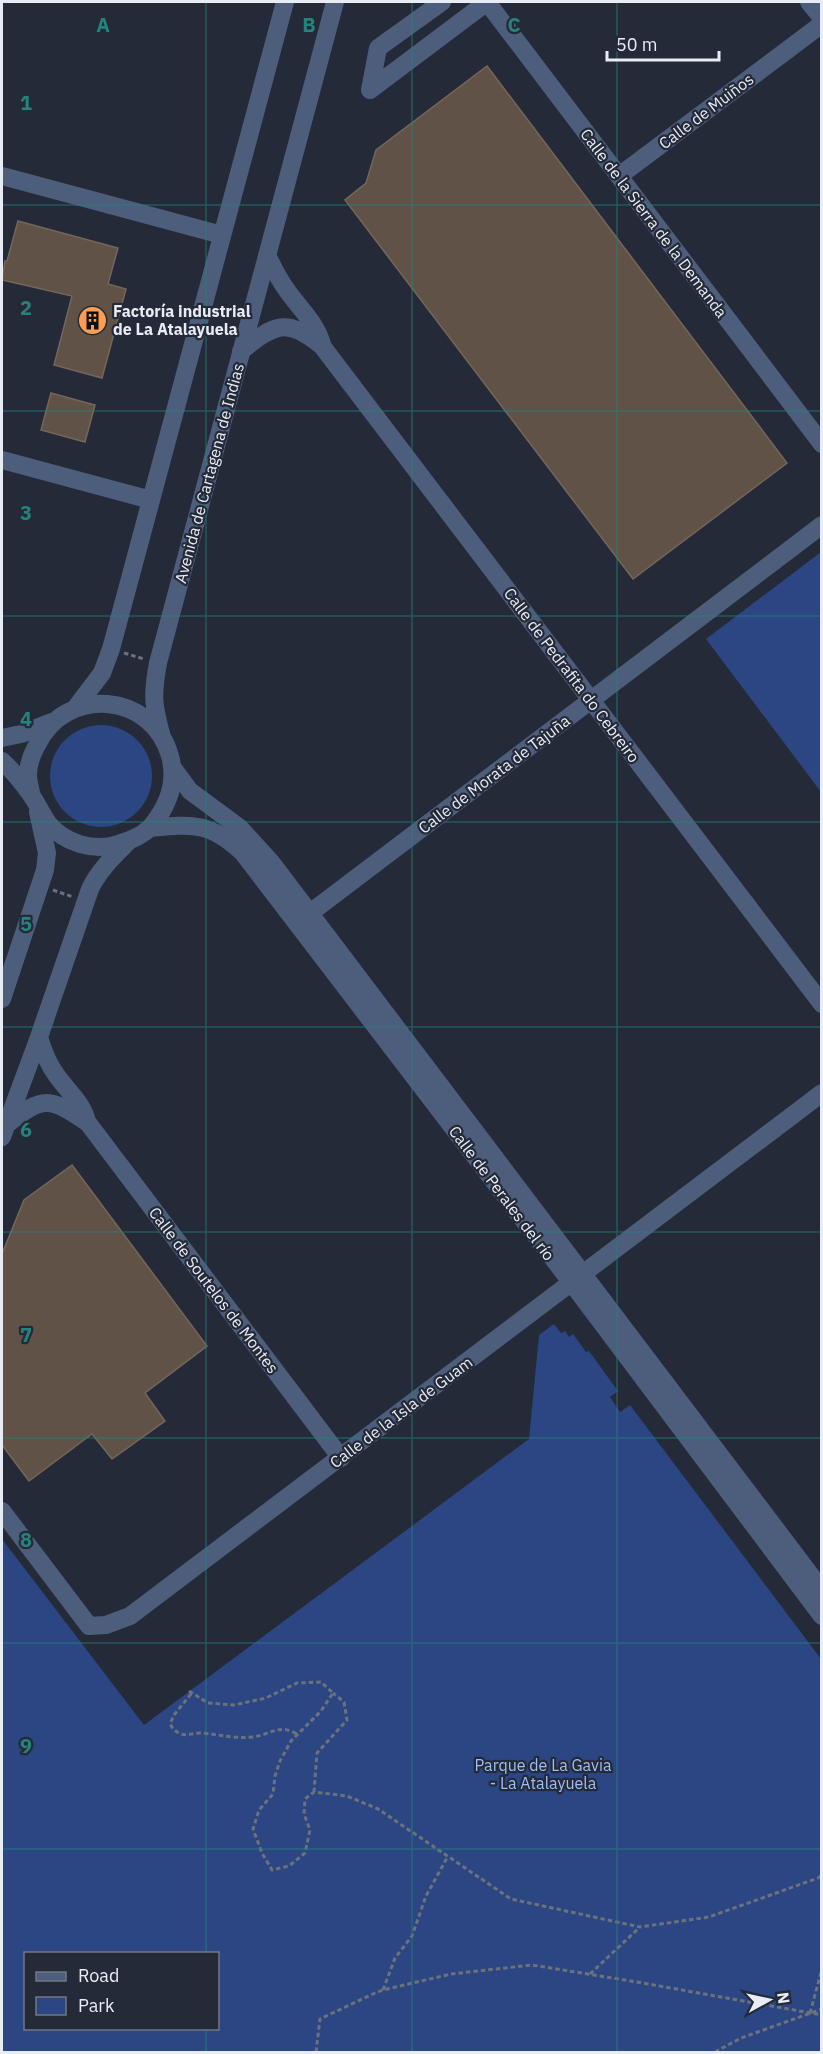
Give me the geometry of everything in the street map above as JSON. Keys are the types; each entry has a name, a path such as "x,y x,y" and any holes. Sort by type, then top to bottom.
{"street":[{"path":"77,706 95,685 108,660 285,2"},
{"name":"Avenida de Cartagena de Indias","path":"162,737 155,711 153,691 158,663 335,2"},
{"path":"442,2 378,48 370,90 487,2"},
{"name":"Calle de la Sierra de la Demanda","path":"487,2 822,444"},
{"path":"809,2 822,18"},
{"name":"Calle de Muiños","path":"619,176 822,24"},
{"path":"2,176 222,235"},
{"name":"Calle de Pedrafita do Cebreiro","path":"267,255 286,289 317,329 322,346"},
{"name":"Calle de Pedrafita do Cebreiro","path":"241,351 269,330 287,327 307,334 322,346 822,1005"},
{"path":"2,460 151,500"},
{"name":"Calle de Morata de Tajuña","path":"310,913 822,525"},
{"path":"2,999 31,915 46,861 47,853 28,774 40,737 63,713 77,706 101,703 117,705 133,711 150,723 162,737 169,753 173,768 168,800 150,828 129,841 104,866 93,883 4,1131"},
{"path":"2,738 21,734 54,721"},
{"path":"2,761 10,768 50,825 66,838 80,845 95,847 114,846 129,841"},
{"name":"Calle de Perales del río","path":"173,768 190,791 235,824 258,847 310,913 822,1616"},
{"name":"Calle de Perales del río","path":"150,828 189,826 212,830 224,835 243,853 822,1590"},
{"name":"Calle de Soutelos de Montes","path":"39,1037 45,1056 55,1074 84,1110 88,1123"},
{"name":"Calle de la Isla de Guam","path":"2,1510 89,1626 106,1625 130,1616 822,1094"},
{"name":"Calle de Soutelos de Montes","path":"4,1131 25,1110 42,1104 53,1103 70,1110 88,1123 341,1458"}],"path":[{"path":"123,653 146,659"},
{"path":"51,890 75,897"},
{"path":"297,1734 288,1729 277,1729 254,1737 227,1738 197,1733 183,1735 170,1725 190,1692 208,1703 234,1705 266,1698 297,1683 321,1682 344,1702 347,1719 317,1754 314,1792"},
{"path":"333,1693 321,1711 291,1741 280,1761 273,1794 259,1810 253,1829 262,1853 272,1870 289,1866 305,1853 310,1830 304,1814 305,1799 314,1792 347,1796 378,1809 511,1899 640,1927 709,1917 822,1875"},
{"path":"383,1990 395,1958 412,1936 426,1896 448,1856"},
{"path":"818,1878 822,1882"},
{"path":"590,1974 640,1927"},
{"path":"316,2052 320,2019 375,1993 451,1974 532,1965 822,2015"},
{"path":"810,2013 822,1969"},
{"path":"715,2052 741,2038 822,2009"}],"green space":[{"path":"821,552 821,792 706,639"},
{"path":"101,725 121,729 137,740 148,756 152,776 148,796 137,812 121,823 101,827 81,823 65,812 54,796 50,776 54,756 65,740 81,729"},
{"name":"Parque de La Gavia - La Atalayuela","path":"554,1324 561,1333 565,1331 569,1337 573,1334 586,1352 589,1351 618,1391 610,1397 620,1412 630,1405 821,1659 821,2052 2,2052 2,1539 144,1725 529,1439 539,1335"}],"building":[{"path":"487,66 787,463 633,579 345,200 366,183 376,150"},
{"name":"Factoría industrial de La Atalayuela","path":"18,221 118,248 108,284 126,289 102,378 54,365 72,296 2,280 5,261 7,261"},
{"path":"51,393 95,405 85,442 41,430"},
{"path":"72,1165 207,1346 145,1393 165,1421 112,1459 92,1434 29,1481 2,1445 2,1254 24,1200"}],"place":[{"name":"Factoría industrial de La Atalayuela","path":"92,320"}]}
